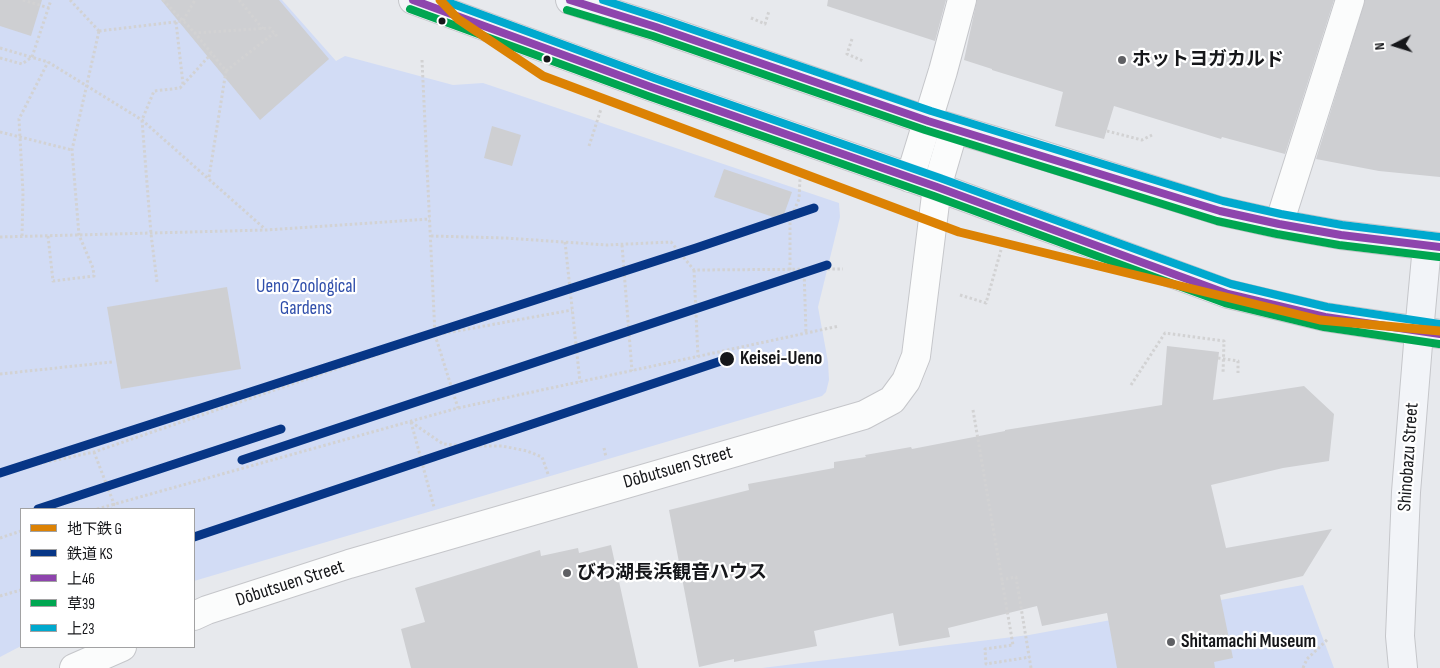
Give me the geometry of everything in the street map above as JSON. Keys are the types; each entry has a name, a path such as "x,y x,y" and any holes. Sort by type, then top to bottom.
{"main road":[{"path":"413,0 937,187 1228,294 1325,317 1429,333"},
{"path":"570,0 928,121 1220,211 1341,235 1434,247"},
{"name":"Shinobazu Street","path":"1403,668 1400,636 1406,502 1429,333 1434,247"}],"street":[{"path":"910,178 962,0"},
{"path":"1279,224 1350,0"},
{"name":"Dōbutsuen Street","path":"195,616 349,564 864,415 892,400 906,381 916,356 937,187 954,129"},
{"path":"74,668 120,648"}],"path":[{"path":"22,0 48,8"},
{"path":"0,58 22,64 32,57 51,0"},
{"path":"70,0 99,31"},
{"path":"163,0 195,33 226,71"},
{"path":"183,21 195,0"},
{"path":"240,0 264,29"},
{"path":"751,18 765,24 770,11"},
{"path":"99,31 183,21"},
{"path":"176,22 184,85"},
{"path":"195,33 270,28 278,38"},
{"path":"48,236 53,281 94,276 93,268 79,235 72,150 99,31"},
{"path":"208,178 226,71 274,32"},
{"path":"852,39 847,54 863,61"},
{"path":"0,48 48,62 142,120 266,230"},
{"path":"157,282 151,234 142,120 154,91 180,88 211,54"},
{"path":"422,60 435,335 458,408"},
{"path":"22,236 23,193 19,119 48,62"},
{"path":"589,146 600,109"},
{"path":"1107,131 1142,140 1152,135"},
{"path":"0,132 72,150"},
{"path":"790,270 790,220 799,199 800,179"},
{"path":"0,237 266,230 430,219"},
{"path":"431,236 607,245 671,242 694,270 698,357"},
{"path":"565,242 580,382"},
{"path":"622,245 632,371"},
{"path":"960,295 986,303 1001,250"},
{"path":"804,269 806,333"},
{"path":"694,270 843,269"},
{"path":"0,472 94,452 435,335 572,310"},
{"path":"100,508 458,408 839,326"},
{"path":"1131,385 1165,333 1224,341 1223,374"},
{"path":"1218,358 1238,361 1238,373"},
{"path":"0,374 112,362"},
{"path":"974,410 1013,645 985,649 986,664 1030,657"},
{"path":"411,422 443,444 502,446 527,451 542,458 550,481"},
{"path":"411,422 436,515"},
{"path":"94,452 114,504 112,508"},
{"path":"0,538 20,532"},
{"path":"1001,580 1016,577 1031,668"},
{"path":"0,596 20,590"},
{"path":"1303,668 1307,659 1328,639"}],"green space":[{"name":"Ueno Zoological Gardens","path":"0,0 282,0 336,61 345,56 453,85 483,83 839,203 840,217 818,307 828,362 829,380 826,392 822,396 195,581 195,508 20,508 20,647 0,657"},
{"path":"1303,585 1334,668 762,668 1029,635"}],"building":[{"path":"0,0 42,0 31,36 0,26"},
{"path":"161,0 279,0 329,59 260,120"},
{"path":"828,0 946,0 935,41 827,6"},
{"path":"977,0 1334,0 1285,154 1222,137 1221,139 1114,106 1104,139 1055,126 1063,92 964,60"},
{"path":"1365,0 1440,0 1440,177 1379,171 1316,159"},
{"path":"492,126 521,135 512,166 484,158"},
{"path":"724,169 792,192 782,220 714,197"},
{"path":"227,287 241,369 121,389 107,307"},
{"path":"1167,346 1219,352 1213,400 1304,386 1334,414 1329,461 1283,468 1211,485 1226,548 1332,529 1303,576 1220,595 1233,658 1214,662 1215,668 1117,668 1107,613 1042,626 1037,606 948,628 950,637 899,646 893,613 814,631 817,646 734,662 734,659 699,667 669,510 749,490 748,484 834,468 834,462 866,457 865,455 911,447 912,449 1005,430 1162,405"},
{"path":"611,545 638,668 411,668 401,629 425,622 415,588 540,550 541,556 578,548 579,553"}],"metro line":[{"name":"G","path":"440,0 458,19 543,76 959,232 1320,320 1440,331"}],"rail line":[{"name":"KS","path":"0,473 696,248 814,208"},
{"name":"KS","path":"242,460 827,265"},
{"name":"KS","path":"195,537 727,359"},
{"name":"KS","path":"41,508 281,429"}],"transit line":[{"name":"上46","path":"413,0 651,87 937,187 1228,294 1325,317 1440,334"},
{"name":"上23","path":"442,0 654,78 940,178 1231,284 1327,307 1440,324"},
{"name":"上46","path":"570,0 656,27 928,121 1220,211 1341,235 1440,247"},
{"name":"上23","path":"603,0 931,111 1223,201 1342,225 1440,237"},
{"name":"草39","path":"410,9 648,96 934,196 1225,303 1324,327 1439,344"},
{"name":"草39","path":"567,10 653,36 925,130 1217,221 1339,245 1439,257"}],"place":[{"name":"ホットヨガカルド","path":"1122,60"},
{"name":"Keisei-Ueno","path":"727,359"},
{"name":"びわ湖長浜観音ハウス","path":"567,573"},
{"name":"Shitamachi Museum","path":"1171,642"}]}
